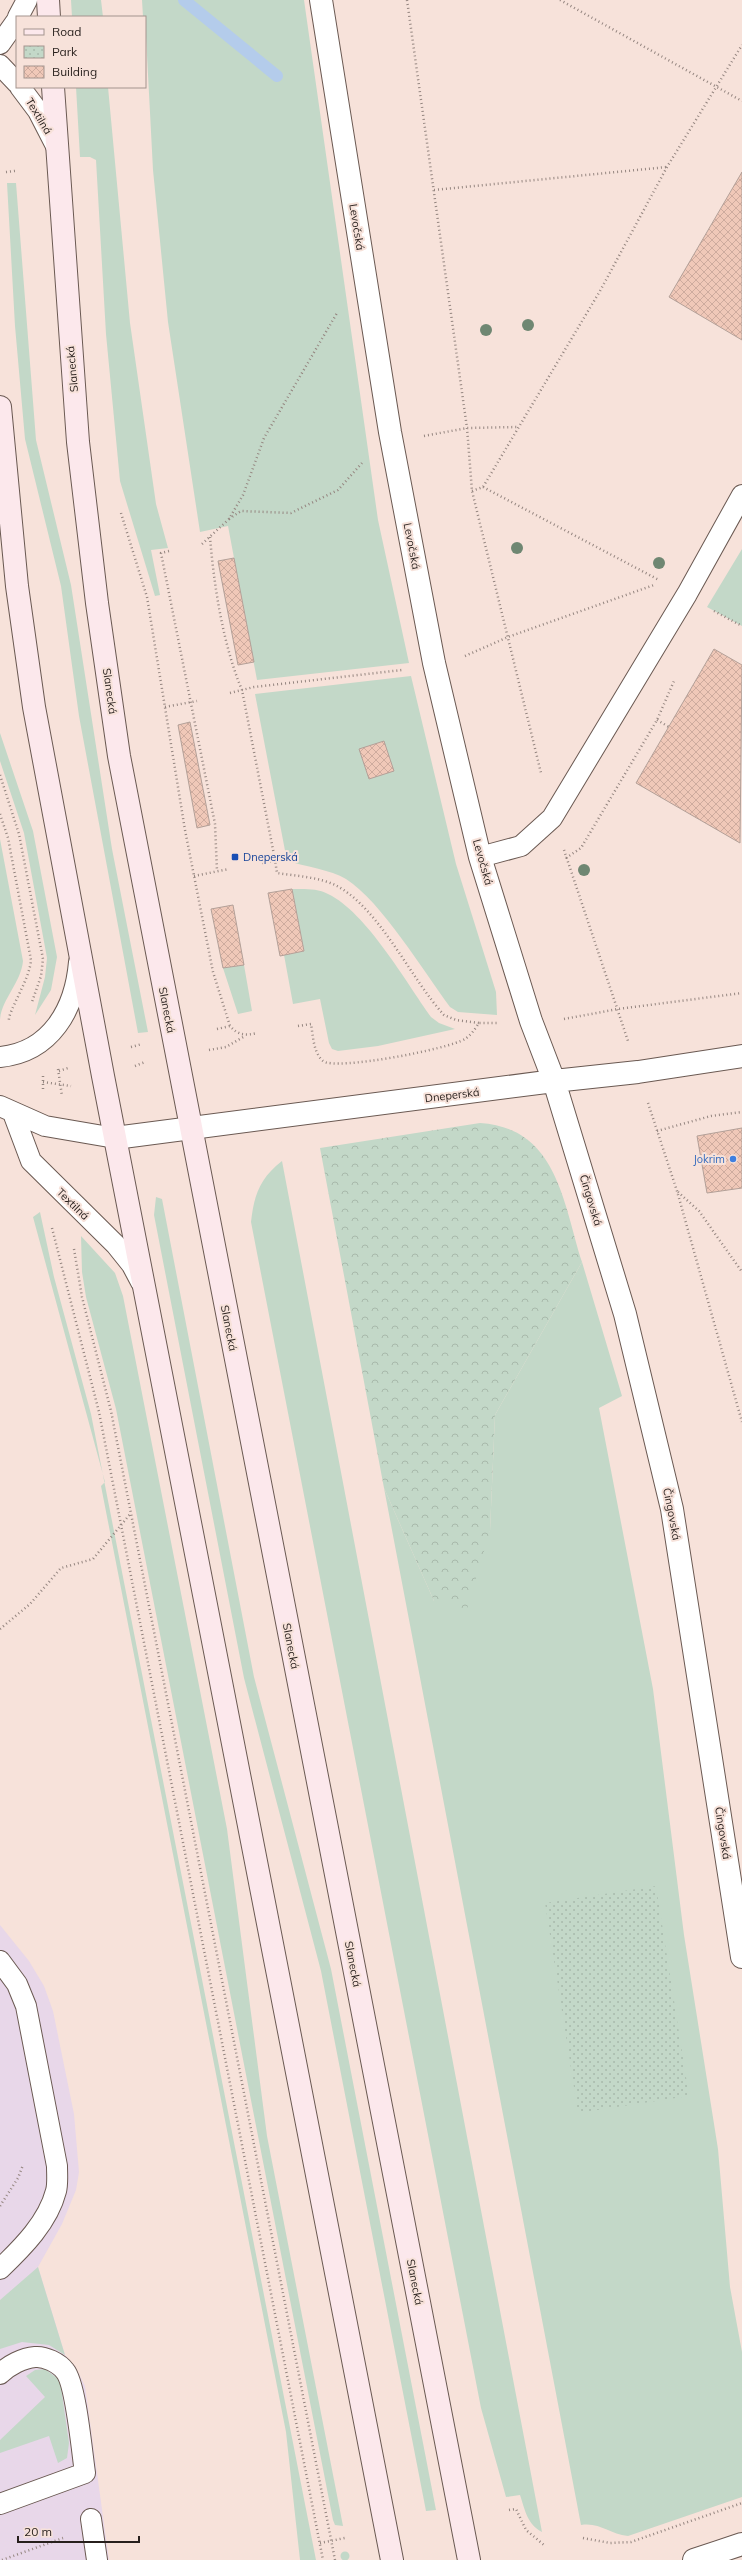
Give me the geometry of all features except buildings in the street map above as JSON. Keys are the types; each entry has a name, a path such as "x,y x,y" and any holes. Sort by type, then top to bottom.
{"main road":[{"path":"48,0 49,16"},
{"name":"Slanecká","path":"53,88 78,442 97,603 122,772 469,2560"},
{"path":"0,407 17,586 34,707 115,1138 392,2560"}],"street":[{"name":"Levočská","path":"321,0 390,432 434,663 480,857 531,1021 554,1081"},
{"name":"Dneperská","path":"115,1138 554,1081 638,1072 742,1056"},
{"name":"Čingovská","path":"554,1081 626,1314 672,1508 742,1957"},
{"path":"694,2560 742,2544"}],"lane":[{"path":"19,16 27,0"},
{"path":"0,44 16,21"},
{"path":"0,65 16,82"},
{"name":"Textilná","path":"21,88 38,111 56,146"},
{"path":"480,857 521,846 552,818 687,594 742,495"},
{"path":"0,1057 28,1050 42,1040 60,1021 67,1010 77,984 80,956"},
{"name":"Textilná","path":"6,1110 45,1126 65,1131 115,1138"},
{"name":"Textilná","path":"6,1110 30,1161 116,1245 132,1265 145,1289"},
{"path":"0,1961 17,1984 26,2006 57,2166 56,2191 46,2215 30,2238 0,2269"},
{"path":"0,2374 23,2360 38,2357 48,2358 65,2371 74,2398 84,2473 0,2504"},
{"path":"91,2519 97,2560"}],"path":[{"path":"407,0 467,428 472,491 552,818 618,1009 677,1191 742,1422"},
{"path":"560,0 742,101"},
{"path":"472,491 483,487 600,291 667,168 718,87 742,45"},
{"path":"434,190 667,168"},
{"path":"6,172 15,171"},
{"path":"229,519 243,495 264,438 338,311"},
{"path":"202,544 229,519 241,511 291,513 338,490 390,432 423,436 467,428 518,427"},
{"path":"230,693 242,690 410,670 462,657 508,637 663,582 483,487"},
{"path":"210,537 212,562 232,666 242,690 277,873 321,881 336,886 350,895 374,920 444,1016 456,1020 494,1023"},
{"path":"169,551 161,553 215,824 217,871"},
{"path":"687,594 742,626"},
{"path":"147,597 194,876 213,972 230,1026 236,1033 245,1036 257,1033"},
{"path":"165,707 197,701"},
{"path":"657,720 669,727"},
{"path":"0,775 19,834 43,959 41,976 30,1007"},
{"path":"0,814 8,838 31,960 26,984 10,1013 10,1023"},
{"path":"262,863 274,860"},
{"path":"194,876 228,869"},
{"path":"531,1021 561,1019 618,1009 742,993"},
{"path":"298,1026 311,1024 319,1056 323,1061 335,1065 378,1060 450,1046 465,1039 479,1023"},
{"path":"217,1029 230,1026"},
{"path":"58,1065 63,1099"},
{"path":"59,1071 71,1067"},
{"path":"42,1071 44,1093"},
{"path":"657,1131 711,1116 742,1112"},
{"path":"677,1191 699,1211 742,1272"},
{"path":"51,1220 57,1254 99,1412 323,2560"},
{"path":"73,1241 80,1291 111,1410 335,2560"},
{"path":"0,1629 30,1604 61,1568 94,1559 131,1513"},
{"path":"583,2538 610,2544 631,2542 742,2503"},
{"path":"509,2510 516,2509 526,2530 544,2545"},
{"path":"2,2560 71,2535"},
{"path":"320,2543 345,2538"}],"shaded area":[{"path":"0,1925 29,1961 44,1986 53,2011 74,2114 79,2172 76,2190 62,2224 38,2267 65,2355 75,2366 85,2386 109,2560 0,2560"}],"green space":[{"path":"71,0 101,0 103,16 72,16"},
{"path":"142,0 304,0 378,520 409,663 257,680 228,526 200,532 168,322 153,170 146,16 143,16"},
{"path":"76,88 108,88 130,323 156,504 168,548 151,550 160,595 155,596 120,481 106,334 96,160 90,157 80,157"},
{"path":"7,183 16,183 36,440 71,585 112,849 148,1032 138,1033 79,716 61,586 25,439 15,326"},
{"path":"742,549 742,626 707,607"},
{"path":"411,676 456,864 496,992 497,1015 458,1012 450,1007 401,938 373,903 359,889 346,879 333,873 287,861 255,694"},
{"path":"0,733 33,831 57,957 51,990 35,1015 45,977 47,958 24,833 0,761"},
{"path":"0,839 23,961 19,977 4,1005 0,1020"},
{"path":"292,889 310,889 319,891 328,894 342,903 357,916 371,932 431,1017 439,1023 455,1029 378,1046 338,1051 332,1049 329,1043 320,999 293,1004 284,955 304,951"},
{"path":"244,965 252,1011 238,1014 223,968"},
{"path":"480,1123 506,1128 526,1138 541,1153 553,1172 562,1193 582,1262 495,1415 490,1531 467,1609 434,1601 384,1488 320,1148"},
{"path":"282,1161 542,2532 530,2521 520,2495 506,2497 481,2408 251,1222 254,1203 259,1188 268,1174"},
{"path":"156,1197 162,1199 254,1677 331,1969 436,2510 426,2511 321,1971 244,1678 154,1215"},
{"path":"40,1212 54,1277 91,1414 103,1473 33,1217"},
{"path":"81,1236 115,1273 123,1296 227,1829 267,2136 343,2526 335,2525 333,2520 116,1409 86,1297 82,1272"},
{"path":"582,1262 622,1396 599,1408 653,1689 684,1935 718,2149 730,2287 742,2352 742,2497 628,2536 621,2535 594,2525 581,2525 384,1488 434,1601 490,1531 495,1415"},
{"path":"104,1483 316,2560 300,2560 286,2432 101,1486"},
{"path":"656,1886 689,2096 578,2113 545,1903"},
{"path":"38,2267 65,2355 49,2345 22,2342 0,2349 0,2300"},
{"path":"45,2369 60,2380 69,2443 67,2458 58,2463 49,2436 0,2453 0,2440 45,2397 26,2376 35,2370"},
{"path":"345,2551 350,2556 345,2561 340,2556"}],"waterway":[{"path":"184,0 277,76"}],"place":[{"name":"Dneperská","path":"235,857"},
{"name":"Jokrim","path":"733,1159"}]}
